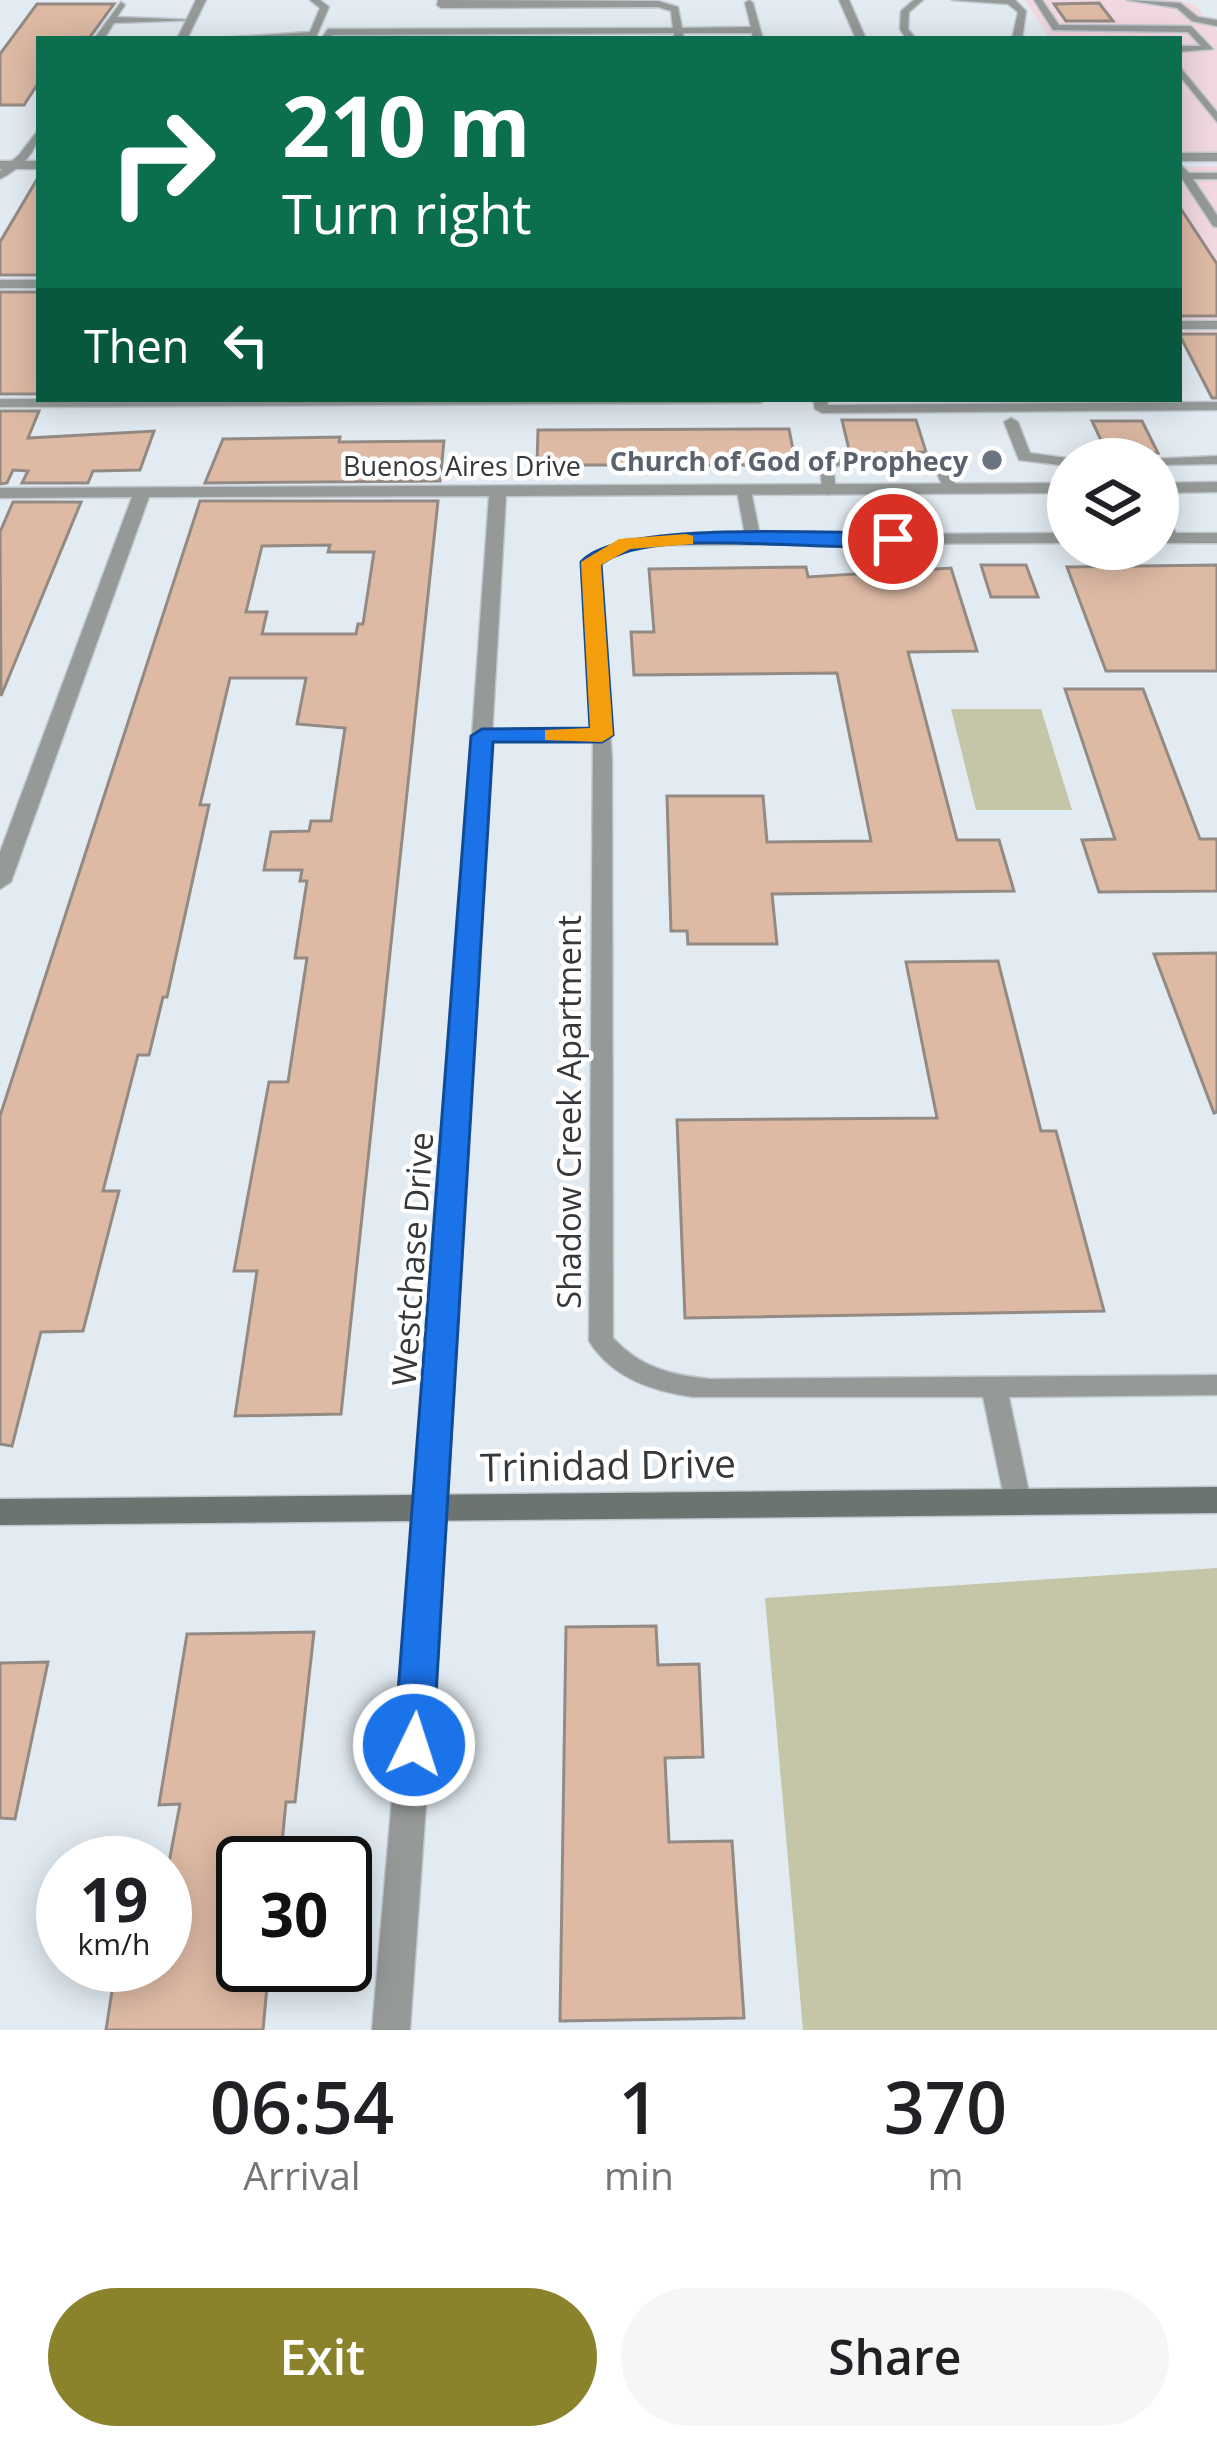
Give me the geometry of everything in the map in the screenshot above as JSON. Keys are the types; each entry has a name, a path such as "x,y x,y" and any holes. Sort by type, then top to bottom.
{"street":[{"path":"183,36 201,0"},
{"path":"844,0 859,36"},
{"path":"1182,168 1217,157"},
{"path":"2,168 36,165"},
{"path":"1179,488 1217,487"},
{"name":"Buenos Aires Drive","path":"0,493 1047,488"},
{"name":"Westchase Drive","path":"392,2030 432,1508 498,492"},
{"path":"0,882 142,493"},
{"name":"Trinidad Drive","path":"0,1512 1217,1500"}],"lane":[{"path":"286,36 313,35 325,8 314,0"},
{"path":"909,36 904,29 905,11 920,0"},
{"path":"956,0 1010,1 1022,11 1018,36"},
{"path":"1038,0 1061,36"},
{"path":"1130,0 1217,8"},
{"path":"435,35 441,3 658,4 675,9 678,35"},
{"path":"337,5 327,36 756,35 749,3"},
{"path":"101,36 121,5"},
{"path":"1185,8 1195,20 1217,22"},
{"path":"112,20 191,20"},
{"path":"1056,28 1191,29 1217,60"},
{"path":"1182,49 1208,49"},
{"path":"1182,74 1217,119"},
{"path":"1188,81 1202,81"},
{"path":"2,168 22,157 36,136"},
{"path":"1182,168 1217,176"},
{"path":"1182,170 1217,224"},
{"path":"0,284 36,284"},
{"path":"1182,325 1217,325"},
{"path":"0,403 102,402"},
{"path":"821,402 822,409 987,403 1217,406"},
{"path":"1011,422 1024,457 1047,460"},
{"path":"829,490 825,462 938,460 950,489"},
{"path":"1179,461 1217,460"},
{"path":"744,491 753,540"},
{"name":"Shadow Creek Apartment","path":"1047,538 626,544 591,562 602,735 601,1340 622,1366 656,1383 710,1389 1217,1385"},
{"path":"1179,538 1217,538"},
{"path":"482,736 602,735"},
{"path":"994,1386 1018,1502"}],"shaded area":[{"path":"1025,0 1177,0 1195,5 1217,31 1217,153 1182,153 1182,36 1048,36"},
{"path":"1217,166 1217,333 1182,333 1182,167"}],"green space":[{"path":"951,709 1041,709 1072,810 976,810"},
{"path":"1217,1568 1217,2030 803,2030 765,1598"}],"building":[{"path":"1099,3 1113,21 1066,21 1054,4"},
{"path":"37,4 114,4 91,36 36,36 36,87 24,105 0,105 0,54"},
{"path":"36,181 36,275 0,275 0,242"},
{"path":"1182,211 1217,264 1217,316 1182,316"},
{"path":"0,292 36,292 36,394 0,394"},
{"path":"1182,334 1217,334 1217,398 1212,398"},
{"path":"0,411 39,411 28,438 154,431 140,470 93,471 88,483 22,483 28,471 13,470 7,483 0,484"},
{"path":"842,420 916,420 926,452 850,454"},
{"path":"1092,421 1142,421 1150,438 1100,438"},
{"path":"789,429 796,465 537,465 538,430"},
{"path":"340,437 339,442 444,441 440,481 205,483 223,439"},
{"path":"200,501 438,501 341,1414 235,1416 257,1271 234,1271 269,1082 288,1082 307,958 295,958 307,881 300,881 302,870 264,870 271,832 309,831 311,821 331,821 345,728 297,724 306,678 230,678 200,805 209,805 167,997 163,997 149,1055 138,1055 103,1191 119,1191 83,1331 41,1332 12,1446 0,1444 0,1116","holes":["330,545 328,552 374,552 363,624 358,624 356,634 262,634 267,612 246,612 262,546"]},
{"path":"13,502 81,502 1,696 0,532"},
{"path":"981,565 1026,565 1038,597 991,597"},
{"path":"1217,565 1217,671 1106,671 1068,570 1179,570 1179,566"},
{"path":"806,567 808,577 951,568 977,651 908,652 957,840 999,840 1014,891 772,894 777,944 688,944 687,931 671,931 667,796 763,796 767,842 871,841 837,673 634,675 631,632 654,632 649,569"},
{"path":"1065,689 1143,689 1200,839 1217,839 1217,891 1099,892 1082,840 1115,839"},
{"path":"1217,953 1217,1112 1214,1113 1154,954"},
{"path":"998,961 1041,1131 1056,1131 1104,1311 685,1318 677,1120 937,1118 906,962"},
{"path":"656,1626 658,1665 699,1664 703,1757 665,1758 669,1842 732,1841 744,2018 560,2021 566,1627"},
{"path":"314,1632 295,1802 286,1802 283,1836 216,1836 216,1992 267,1992 263,2030 106,2030 112,1992 192,1992 192,1836 174,1836 180,1804 159,1805 187,1634"},
{"path":"48,1662 15,1819 0,1818 0,1663"}],"slow traffic":[{"path":"553,735 602,735 591,562 626,544 686,540"}],"place":[{"name":"Church of God of Prophecy","path":"992,460"}],"route":[{"path":"414,1745 482,736 602,735 591,562 598,555 626,544 668,540 893,539"}]}
